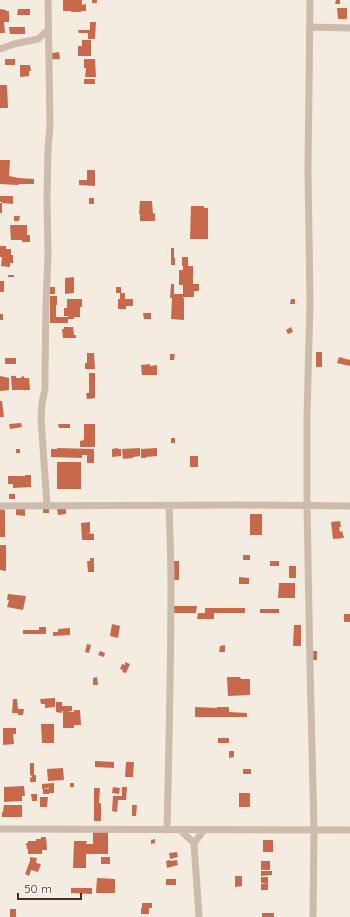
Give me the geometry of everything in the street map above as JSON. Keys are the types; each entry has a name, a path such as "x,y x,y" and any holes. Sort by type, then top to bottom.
{"street":[{"path":"47,506 41,418 45,389 48,253 47,199 50,126 48,0"},
{"path":"310,0 308,178 310,303 307,416 307,505 314,830 313,917"},
{"path":"309,27 350,28"},
{"path":"0,49 14,44 38,39 48,30"},
{"path":"0,506 350,506"},
{"path":"166,830 171,632 169,506"},
{"path":"0,829 350,830"},
{"path":"180,830 194,843"},
{"path":"198,917 194,843 204,830"}],"building":[{"path":"63,0 82,0 82,5 86,4 86,11 63,11"},
{"path":"92,0 97,0 97,3 92,3"},
{"path":"336,0 340,0 340,4 335,4"},
{"path":"337,8 347,8 347,19 338,19"},
{"path":"0,9 9,11 9,22 4,22 5,33 0,33"},
{"path":"18,9 30,9 30,15 17,15"},
{"path":"90,22 96,22 95,39 88,39 88,33 79,33 78,30 90,30"},
{"path":"9,27 25,27 25,34 10,34"},
{"path":"82,40 91,40 91,56 78,56 78,46 82,46"},
{"path":"59,52 60,59 52,59 52,53"},
{"path":"5,59 15,59 15,65 5,65"},
{"path":"84,59 95,59 96,77 85,77 86,68 84,68"},
{"path":"20,65 30,65 31,71 29,71 29,76 20,77"},
{"path":"84,79 95,79 95,84 84,84"},
{"path":"0,85 7,85 8,108 0,108"},
{"path":"0,160 10,160 9,176 34,179 34,184 0,184"},
{"path":"87,170 95,170 95,186 79,185 79,180 87,180"},
{"path":"0,196 13,196 13,204 0,202"},
{"path":"89,198 94,198 94,204 89,204"},
{"path":"140,201 152,201 155,221 140,221"},
{"path":"0,203 2,203 2,213 0,213"},
{"path":"191,206 204,206 204,208 208,208 208,239 190,239"},
{"path":"14,216 20,216 19,221 14,221"},
{"path":"10,225 27,225 27,235 30,235 30,242 11,240"},
{"path":"0,246 6,246 6,249 11,249 13,263 10,263 10,267 1,266 2,257 0,257"},
{"path":"171,248 174,248 175,265 171,265"},
{"path":"182,257 188,257 188,266 193,266 193,284 199,284 199,291 194,291 194,297 183,297 184,320 171,319 172,298 170,298 171,284 174,284 174,294 183,294 183,285 179,285 179,270 183,270"},
{"path":"8,275 14,275 14,277 8,277"},
{"path":"74,277 74,293 65,294 65,278"},
{"path":"0,281 4,281 4,292 0,292"},
{"path":"49,287 55,287 55,294 49,294"},
{"path":"116,287 121,287 121,293 125,293 125,299 133,299 133,306 126,306 126,309 118,309 118,299 120,299 120,293 116,293"},
{"path":"50,296 57,296 56,317 68,317 64,316 64,308 67,308 67,299 82,299 80,317 68,319 68,323 50,323"},
{"path":"291,299 295,299 295,304 290,304"},
{"path":"143,313 151,313 151,319 144,319"},
{"path":"0,314 3,314 3,320 0,320"},
{"path":"64,327 73,327 76,338 63,338 62,329 64,329"},
{"path":"291,327 293,332 288,334 286,330"},
{"path":"316,352 322,352 322,367 316,367"},
{"path":"87,353 94,353 95,369 85,369 85,363 87,363"},
{"path":"170,354 175,354 174,360 170,360"},
{"path":"339,357 350,360 350,366 337,363"},
{"path":"5,358 16,358 16,364 5,364"},
{"path":"150,364 150,366 157,365 157,375 142,375 141,365"},
{"path":"89,373 95,373 95,398 87,399 86,393 89,393"},
{"path":"0,376 9,378 9,390 0,391"},
{"path":"11,376 21,378 24,376 24,378 29,378 30,390 12,390"},
{"path":"0,401 2,401 4,417 0,417"},
{"path":"21,423 22,427 10,429 9,424"},
{"path":"58,424 70,424 70,428 59,428"},
{"path":"84,424 95,424 95,447 80,447 80,441 84,440"},
{"path":"171,438 175,438 175,443 171,443"},
{"path":"140,448 140,456 123,459 122,449"},
{"path":"157,448 157,456 141,458 141,449"},
{"path":"16,449 20,449 20,453 16,453"},
{"path":"51,449 94,449 94,463 87,463 87,455 82,455 82,458 51,457"},
{"path":"112,449 121,449 121,456 112,457"},
{"path":"190,456 198,456 198,467 190,467"},
{"path":"57,462 81,462 81,489 57,489"},
{"path":"31,475 31,487 13,488 13,484 8,484 8,476"},
{"path":"9,494 15,494 15,499 9,499"},
{"path":"43,508 49,508 49,513 43,513"},
{"path":"0,509 5,510 5,537 0,537"},
{"path":"16,509 25,509 25,516 16,515"},
{"path":"57,509 66,509 66,514 58,515"},
{"path":"250,514 262,514 262,535 250,535"},
{"path":"340,521 340,532 342,531 344,538 333,539 331,522"},
{"path":"90,522 90,533 86,533 94,534 94,540 82,540 81,523"},
{"path":"0,545 6,545 6,571 0,570"},
{"path":"243,555 250,555 250,560 243,560"},
{"path":"90,558 94,558 94,572 88,572 87,561 90,561"},
{"path":"171,561 179,561 179,580 171,580"},
{"path":"270,561 279,561 279,566 270,566"},
{"path":"289,566 296,566 296,578 289,578"},
{"path":"239,577 249,578 249,584 239,584"},
{"path":"279,583 295,583 295,598 278,598"},
{"path":"8,594 26,596 23,610 7,607 9,600 7,600"},
{"path":"172,606 197,606 196,613 172,613"},
{"path":"205,608 245,608 245,613 214,613 214,619 197,619 198,613 205,613"},
{"path":"260,609 279,609 279,613 260,613"},
{"path":"344,614 350,614 350,622 344,622"},
{"path":"112,624 120,626 118,638 110,636"},
{"path":"294,625 301,625 301,646 293,646"},
{"path":"39,627 46,627 46,634 23,634 23,630 39,630"},
{"path":"70,628 70,635 53,636 53,632 58,632 58,629"},
{"path":"87,644 91,645 89,653 85,652"},
{"path":"225,645 225,652 219,652 220,646"},
{"path":"100,651 105,653 104,657 98,655"},
{"path":"311,651 317,651 317,660 311,660"},
{"path":"125,662 130,664 126,673 122,672 123,670 120,669 122,664 125,665"},
{"path":"97,677 98,685 93,685 93,678"},
{"path":"227,677 250,679 250,695 228,696"},
{"path":"55,698 55,707 45,708 45,704 41,704 40,699"},
{"path":"13,699 17,699 18,709 24,709 23,715 12,713"},
{"path":"56,702 62,702 62,706 72,706 72,711 67,712 80,710 81,725 74,725 74,728 63,728 63,711 62,713 56,712"},
{"path":"195,707 229,707 229,712 247,713 247,717 195,717"},
{"path":"41,724 54,724 54,743 42,743"},
{"path":"3,728 16,728 16,734 13,734 14,744 3,745"},
{"path":"218,738 229,738 229,743 218,743"},
{"path":"229,751 234,751 234,757 229,758"},
{"path":"95,761 114,762 114,768 95,767"},
{"path":"126,762 134,762 133,777 125,777"},
{"path":"30,763 34,763 34,775 36,775 36,782 30,782 30,778 32,776 30,775"},
{"path":"63,768 64,780 48,781 47,769"},
{"path":"243,769 251,769 251,774 243,774"},
{"path":"54,783 54,793 43,794 42,784"},
{"path":"70,783 74,783 74,787 70,787"},
{"path":"24,786 25,796 22,796 22,801 4,802 4,787"},
{"path":"113,787 120,788 119,794 112,793"},
{"path":"122,787 127,787 126,800 118,800 117,812 112,811 113,796 122,796"},
{"path":"94,788 100,788 99,803 101,803 101,821 94,821"},
{"path":"239,793 250,793 250,807 239,807"},
{"path":"31,794 37,794 37,801 32,801"},
{"path":"40,797 48,797 47,807 40,807"},
{"path":"4,805 22,805 22,817 2,817"},
{"path":"132,805 137,805 136,816 132,816"},
{"path":"93,831 108,831 108,854 86,854 86,868 73,868 74,841 87,841 86,844 93,844"},
{"path":"41,837 46,837 47,850 42,850 42,854 28,854 26,843 28,843 28,841 36,841 36,839 41,839"},
{"path":"155,839 155,843 151,844 151,840"},
{"path":"263,840 273,840 273,852 263,852"},
{"path":"177,852 178,857 170,859 169,853"},
{"path":"30,857 37,858 36,863 41,864 38,872 31,870 29,876 25,874"},
{"path":"101,857 110,857 110,864 101,864"},
{"path":"177,860 178,865 167,868 166,861"},
{"path":"261,861 270,861 270,870 261,870"},
{"path":"261,871 272,871 272,875 261,876"},
{"path":"235,876 242,876 242,886 235,887"},
{"path":"261,877 268,877 268,883 261,883"},
{"path":"97,878 115,879 115,893 96,893"},
{"path":"166,879 176,879 176,885 166,885"},
{"path":"268,883 268,890 261,890 261,884"},
{"path":"71,888 92,888 92,894 71,893"},
{"path":"142,903 152,903 152,908 149,908 149,914 141,914"},
{"path":"10,909 16,909 16,917 10,917"},
{"path":"262,913 274,913 274,917 262,917"}]}
